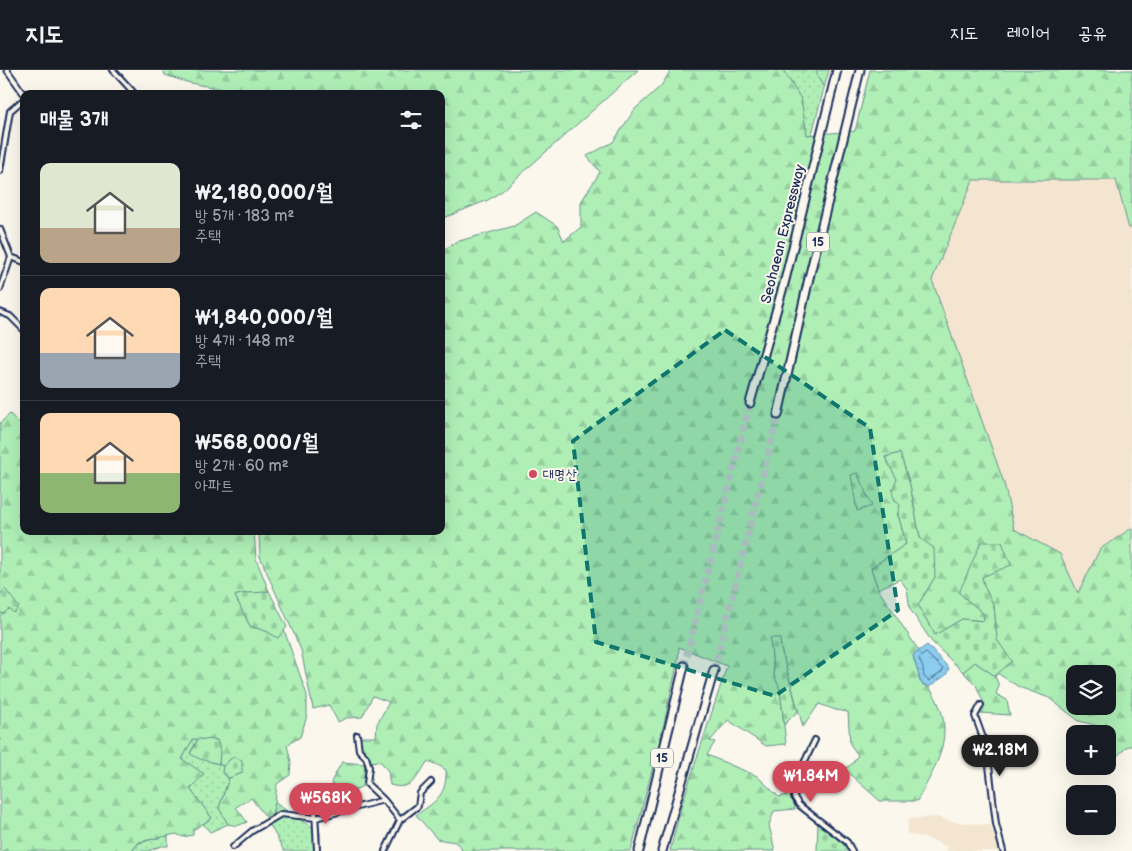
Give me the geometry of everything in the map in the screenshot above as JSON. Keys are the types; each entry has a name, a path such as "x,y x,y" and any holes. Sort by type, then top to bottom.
{"highway":[{"name":"Seohaean Expressway","path":"750,403 785,280 836,70"},
{"name":"15","path":"778,415 809,278 860,70"},
{"name":"15","path":"639,851 684,666"},
{"name":"15","path":"662,851 714,670"}],"street":[{"path":"7,70 21,90"},
{"path":"113,70 131,90"},
{"path":"0,171 10,111 20,102"},
{"path":"0,229 11,257 0,289"},
{"path":"11,257 20,260"},
{"path":"0,312 10,316 20,326"},
{"path":"981,704 975,716 987,749 996,824 1003,851"},
{"path":"357,735 359,750 366,757 369,767 367,784 384,800 400,820"},
{"path":"815,740 803,765 794,797 799,806 847,842 852,851"},
{"path":"385,851 400,820 418,806 420,793 430,782"},
{"path":"314,790 317,851"},
{"path":"233,847 252,830 281,814 316,818 384,800"}],"highlighted area":[{"path":"725,330 870,428 898,610 775,696 596,642 573,441"}],"shaded area":[{"path":"973,180 1116,180 1129,229 1132,227 1132,528 1100,549 1078,593 1060,554 1014,529 1004,483 932,280"},
{"path":"936,817 956,822 990,825 1001,851 947,851 946,846 923,837 907,834 908,819"}],"green space":[{"path":"163,70 638,70 502,191 488,200 445,217 445,90 227,90 165,75"},
{"path":"671,70 783,70 801,99 807,135 855,131 870,70 1132,70 1132,227 1129,229 1116,180 973,180 932,280 1004,483 1014,529 1060,554 1078,593 1100,549 1132,528 1132,746 1128,746 1116,757 1116,725 1094,725 1079,721 1071,715 1116,715 1116,665 1066,665 1066,711 1049,698 1019,687 997,673 1011,661 997,640 994,606 984,586 982,577 981,542 975,605 983,613 985,621 962,619 935,635 918,605 935,577 920,538 910,485 900,453 885,457 897,479 894,499 900,505 898,514 906,544 871,568 878,589 919,651 913,655 920,681 931,690 939,705 943,719 944,733 938,760 917,801 880,801 844,769 852,764 858,755 850,744 848,712 819,704 803,727 781,649 780,639 770,639 774,675 780,689 786,744 766,746 728,720 710,741 715,742 707,755 757,776 779,797 792,794 795,809 774,811 769,825 775,851 670,851 681,807 727,666 679,647 678,660 664,724 631,851 461,851 462,848 455,842 437,839 416,815 439,797 446,779 446,770 436,764 427,762 413,782 403,786 390,785 388,771 381,762 368,761 362,749 360,737 376,737 377,724 389,702 373,696 362,717 346,718 338,722 329,705 313,709 301,650 260,557 259,535 445,535 445,249 459,241 514,226 536,212 557,226 564,241 581,227 581,202 600,172 587,156 613,142 635,109 661,86"},
{"path":"783,70 816,70 824,88 812,134 807,135 801,99"},
{"path":"816,70 829,70 824,88 818,77"},
{"path":"10,414 20,424 20,535 254,535 256,559 269,591 235,596 250,626 266,631 278,638 284,630 307,695 307,716 300,737 287,745 291,762 290,775 277,784 271,817 266,817 251,798 236,807 247,822 237,826 228,824 219,808 229,778 242,773 233,757 223,766 219,764 220,751 217,740 193,739 182,759 204,774 190,789 212,818 193,830 193,835 183,837 176,834 139,842 132,851 0,851 0,423"},
{"path":"900,453 910,485 920,538 934,548 935,577 918,605 935,635 962,619 984,621 983,613 959,593 981,542 1002,542 1011,565 982,577 984,586 994,606 997,640 1012,661 995,676 975,662 963,672 932,642 910,609 907,589 900,579 878,589 871,568 906,544 898,514 900,505 892,493 897,479 885,457"},
{"path":"857,473 872,506 857,511 851,475"},
{"path":"5,589 19,607 14,613 9,609 3,614 0,612 0,595"},
{"path":"269,591 287,627 278,638 266,631 250,626 235,596"},
{"path":"770,638 780,638 781,649 798,711 784,725 780,689 774,675"},
{"path":"975,662 995,676 999,686 996,694 1007,700 1010,715 980,713 983,701 976,685 963,672"},
{"path":"192,739 198,739 190,753 223,766 222,773 229,778 219,808 228,824 210,832 203,824 212,818 190,789 182,760"},
{"path":"198,739 217,740 220,751 219,764 190,754"},
{"path":"233,757 242,760 242,773 229,778 222,773 223,766"},
{"path":"342,762 364,764 363,786 352,791 333,786 331,782"},
{"path":"275,803 320,832 320,851 284,851 270,825"},
{"path":"818,823 841,841 849,851 817,851"},
{"path":"168,835 168,846 161,846 148,851 132,851 139,843"}],"water":[{"path":"927,645 949,668 946,675 929,687 921,683 913,655"}],"tunnel":[{"path":"684,666 750,403"},
{"path":"714,670 778,415"}],"place":[{"name":"대명산","path":"533,474"}]}
